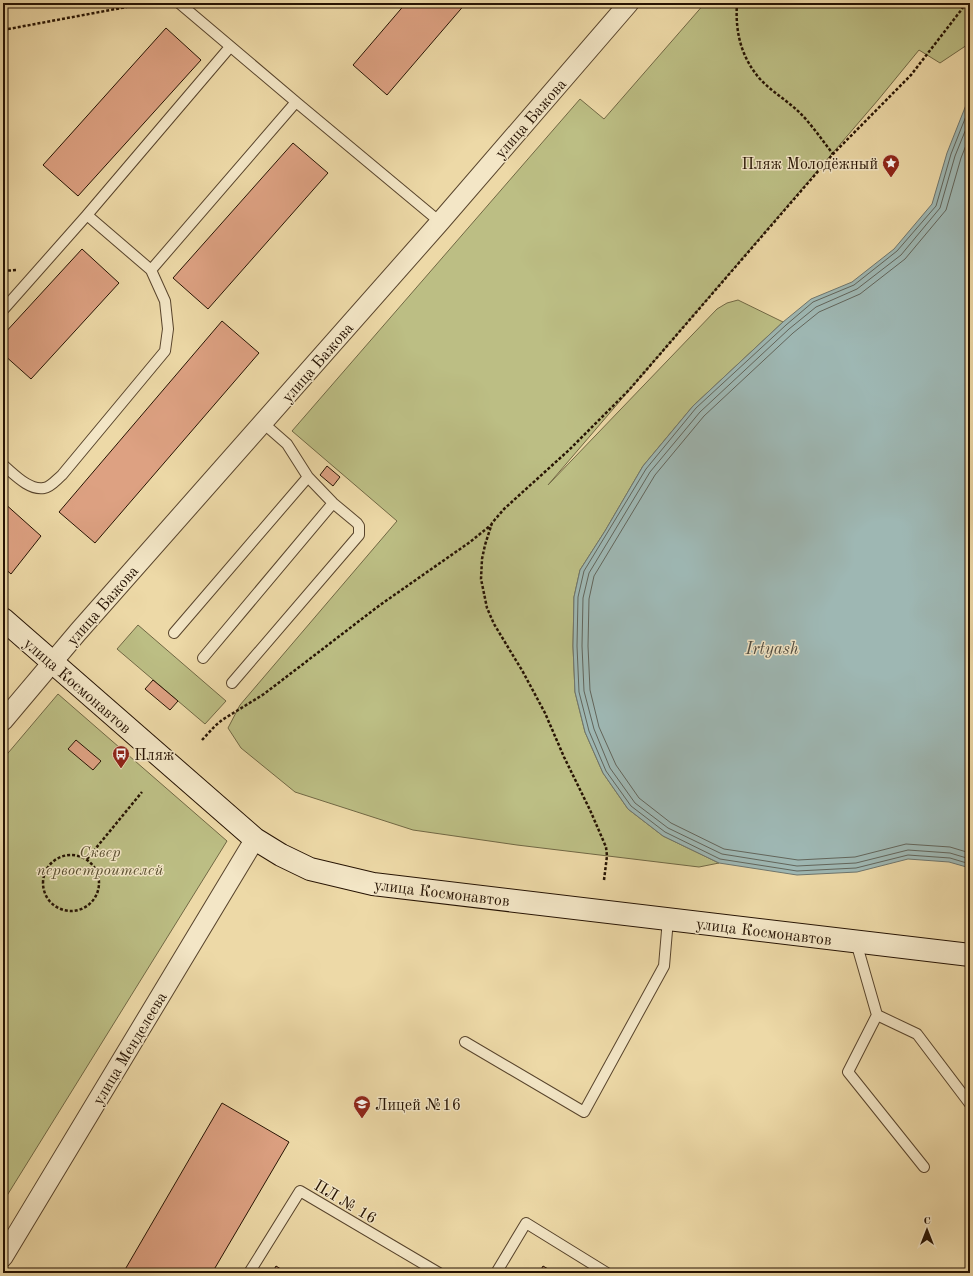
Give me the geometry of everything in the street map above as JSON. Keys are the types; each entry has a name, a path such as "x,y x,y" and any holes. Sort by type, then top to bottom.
{"street":[{"name":"улица Бажова","path":"3,721 53,662 440,222 629,3"},
{"name":"улица Космонавтов","path":"3,619 255,839 281,855 310,869 374,884 970,956"},
{"name":"улица Менделеева","path":"3,1257 255,839"}],"lane":[{"path":"179,3 440,222"},
{"path":"3,310 87,215 230,47"},
{"path":"151,270 296,102"},
{"path":"3,465 25,483 34,488 44,488 52,485 165,351 168,329 165,301 151,270 87,215"},
{"path":"232,682 359,535 360,526 333,504 308,477 287,444 263,423"},
{"path":"174,633 308,477"},
{"path":"203,658 333,504"},
{"path":"465,1042 584,1112 664,966 668,919"},
{"path":"856,942 877,1015 848,1072 924,1167"},
{"path":"877,1015 917,1034 970,1104"},
{"name":"ПЛ № 16","path":"249,1273 300,1191 439,1273"},
{"path":"496,1273 526,1223 607,1273"}],"path":[{"path":"3,30 148,3"},
{"path":"737,3 736,14 739,39 747,60 761,80 800,114 820,136 833,154"},
{"path":"202,740 222,720 264,694 380,605 449,557 492,524 504,509 569,450 629,390 833,154 910,75 962,9 964,3"},
{"path":"3,88 3,97"},
{"path":"492,524 482,560 481,579 487,608 494,624 523,672 545,713 606,847 607,856 604,880"},
{"path":"87,859 142,792"},
{"path":"75,854 87,859 96,868 100,880 98,892 92,903 82,909 70,912 58,909 48,900 42,888 43,874 50,863 61,856 75,854"}],"green space":[{"path":"705,3 970,3 970,43 940,63 919,50 878,100 548,485 717,309 727,303 738,300 783,322 693,406 643,466 580,570 574,597 573,646 575,692 585,732 603,773 628,809 663,836 719,863 699,867 517,845 413,830 295,792 241,748 228,728 240,705 397,521 292,431 580,99 604,119"},
{"path":"138,625 226,701 205,724 117,649"},
{"name":"Сквер первостроителей","path":"58,694 227,841 3,1202 3,759"}],"water":[{"name":"Irtyash","path":"970,99 970,868 949,862 908,859 857,872 797,875 719,863 663,836 628,809 603,773 585,732 575,692 573,646 574,597 580,570 643,466 693,406 783,322 811,299 852,282 894,249 932,204 947,153 966,105"}],"building":[{"path":"406,3 466,3 387,95 353,65"},
{"path":"166,28 201,60 78,196 43,165"},
{"path":"293,143 328,173 208,309 173,278"},
{"path":"82,249 119,283 31,379 3,354 3,335"},
{"path":"222,321 259,353 95,543 59,512"},
{"path":"327,466 340,477 333,486 320,475"},
{"path":"3,502 41,536 11,574 3,567"},
{"path":"153,680 178,701 170,710 145,689"},
{"path":"76,740 101,761 93,770 68,749"},
{"path":"222,1103 289,1142 212,1273 123,1273"},
{"path":"276,1266 287,1273 272,1273"},
{"path":"543,1266 555,1273 539,1273"}],"place":[{"name":"Пляж Молодёжный","path":"891,178"},
{"name":"Пляж","path":"121,769"},
{"name":"Лицей №16","path":"362,1119"}]}
